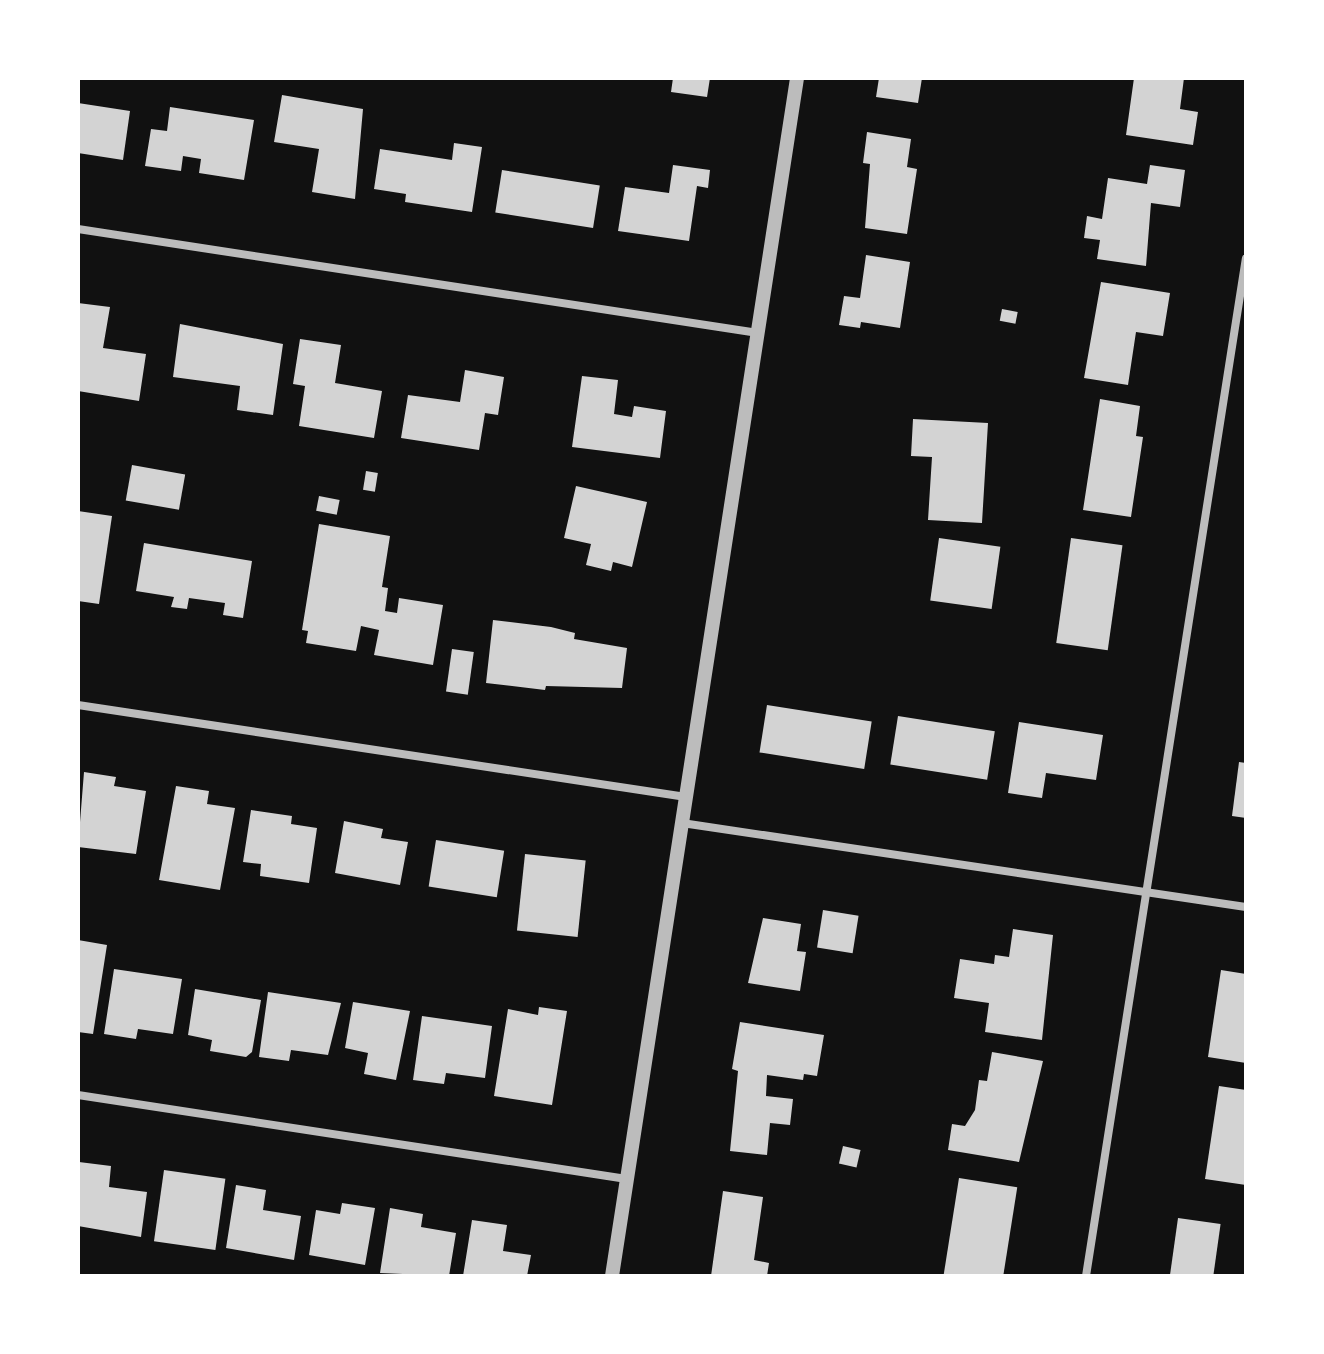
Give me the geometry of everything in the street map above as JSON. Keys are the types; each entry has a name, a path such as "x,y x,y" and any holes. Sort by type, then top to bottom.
{"street":[{"path":"612,1276 797,78"},
{"path":"78,229 758,333"},
{"path":"1086,1276 1144,890 1246,258"},
{"path":"78,705 686,797"},
{"path":"682,823 1246,907"},
{"path":"78,1095 627,1179"}],"building":[{"path":"673,78 710,78 707,97 671,92"},
{"path":"879,78 922,78 918,103 876,97"},
{"path":"1134,78 1184,78 1180,109 1198,112 1193,145 1126,135"},
{"path":"282,95 363,109 355,199 312,192 319,149 274,142"},
{"path":"78,103 130,111 123,160 78,153"},
{"path":"170,107 254,120 244,180 199,173 201,159 183,156 181,171 145,166 151,129 167,131"},
{"path":"867,132 911,139 907,167 917,169 907,234 865,228 870,164 863,163"},
{"path":"454,143 482,147 472,212 405,202 406,194 374,189 380,149 452,160"},
{"path":"673,165 710,170 708,188 697,186 689,241 618,231 625,187 669,193"},
{"path":"1150,165 1185,170 1180,207 1151,203 1146,266 1097,259 1100,240 1084,238 1087,216 1102,219 1108,178 1147,184"},
{"path":"502,170 600,185 593,228 495,212"},
{"path":"866,255 910,262 900,328 861,322 860,328 839,325 844,296 860,298"},
{"path":"1101,282 1170,293 1163,336 1136,332 1128,385 1084,378"},
{"path":"78,303 110,307 103,348 146,354 139,401 78,391"},
{"path":"1002,309 1018,312 1015,324 1000,321"},
{"path":"180,324 283,344 273,415 237,410 240,386 173,377"},
{"path":"300,339 341,345 335,383 382,391 374,438 299,426 305,386 293,384"},
{"path":"465,370 504,377 498,415 485,413 479,450 401,438 408,395 460,402"},
{"path":"582,376 618,380 614,414 632,417 634,406 666,411 660,458 572,447"},
{"path":"1100,399 1140,406 1136,436 1143,437 1131,517 1083,510"},
{"path":"913,419 988,423 982,523 928,520 932,457 911,456"},
{"path":"132,465 185,474 179,510 126,500"},
{"path":"366,471 378,473 375,492 363,490"},
{"path":"576,486 647,502 632,567 613,562 611,571 586,565 591,544 564,538"},
{"path":"319,496 340,500 337,515 316,511"},
{"path":"78,511 112,516 99,604 78,601"},
{"path":"319,524 390,536 382,587 388,588 385,611 397,613 399,598 443,605 433,665 374,655 379,630 361,626 356,651 306,643 308,631 302,630"},
{"path":"939,538 1000,547 992,609 930,600"},
{"path":"1071,538 1122,545 1108,650 1056,643"},
{"path":"144,543 252,561 243,618 223,615 225,603 189,598 187,609 171,607 174,597 136,591"},
{"path":"493,620 551,627 575,633 574,639 627,648 622,688 546,686 545,690 486,683"},
{"path":"452,649 474,652 468,695 446,692"},
{"path":"767,705 872,722 864,769 759,752"},
{"path":"898,716 995,731 987,780 890,764"},
{"path":"1019,722 1103,735 1096,780 1046,773 1042,798 1008,793"},
{"path":"1239,762 1246,763 1246,818 1232,816"},
{"path":"84,772 116,777 114,786 146,791 136,854 78,847"},
{"path":"176,786 209,791 207,804 235,808 220,890 159,880"},
{"path":"251,810 292,816 291,824 317,828 309,883 260,876 261,864 243,862"},
{"path":"344,821 383,829 381,838 408,842 400,885 335,873"},
{"path":"436,840 504,851 497,897 429,886"},
{"path":"525,854 586,860 578,937 517,931"},
{"path":"823,910 859,916 853,953 817,948"},
{"path":"763,918 801,924 797,951 806,952 800,991 748,983"},
{"path":"1013,929 1053,935 1042,1040 985,1032 989,1003 954,998 960,959 994,964 995,955 1009,957"},
{"path":"78,940 107,945 93,1034 78,1032"},
{"path":"114,969 182,979 173,1034 138,1029 136,1039 104,1034"},
{"path":"1221,970 1246,974 1246,1063 1208,1057"},
{"path":"195,989 261,1000 252,1052 246,1057 210,1051 212,1040 188,1035"},
{"path":"268,992 341,1003 328,1055 291,1050 289,1061 259,1057"},
{"path":"353,1002 410,1011 396,1080 364,1074 368,1053 345,1048"},
{"path":"539,1007 567,1011 552,1105 494,1096 508,1009 538,1015"},
{"path":"422,1016 492,1026 485,1078 446,1073 444,1084 413,1080"},
{"path":"740,1022 824,1035 817,1076 804,1074 803,1080 767,1075 766,1096 793,1099 790,1125 770,1123 767,1155 730,1151 738,1071 732,1069"},
{"path":"992,1052 1043,1061 1019,1162 948,1150 952,1124 965,1126 975,1110 979,1080 987,1081"},
{"path":"1219,1086 1246,1090 1246,1185 1205,1179"},
{"path":"843,1146 861,1150 856,1168 839,1164"},
{"path":"79,1162 111,1166 109,1187 147,1192 141,1237 78,1226"},
{"path":"164,1170 225,1179 215,1250 154,1241"},
{"path":"959,1178 1017,1187 1003,1276 944,1276"},
{"path":"236,1185 266,1190 263,1210 301,1216 294,1260 226,1248"},
{"path":"723,1191 763,1197 754,1260 769,1263 767,1276 711,1276"},
{"path":"342,1203 375,1208 365,1265 309,1255 316,1210 340,1214"},
{"path":"390,1208 423,1214 421,1227 456,1233 449,1276 380,1273"},
{"path":"1178,1218 1221,1224 1213,1276 1170,1276"},
{"path":"472,1220 507,1225 503,1251 531,1255 527,1276 463,1276"}]}
